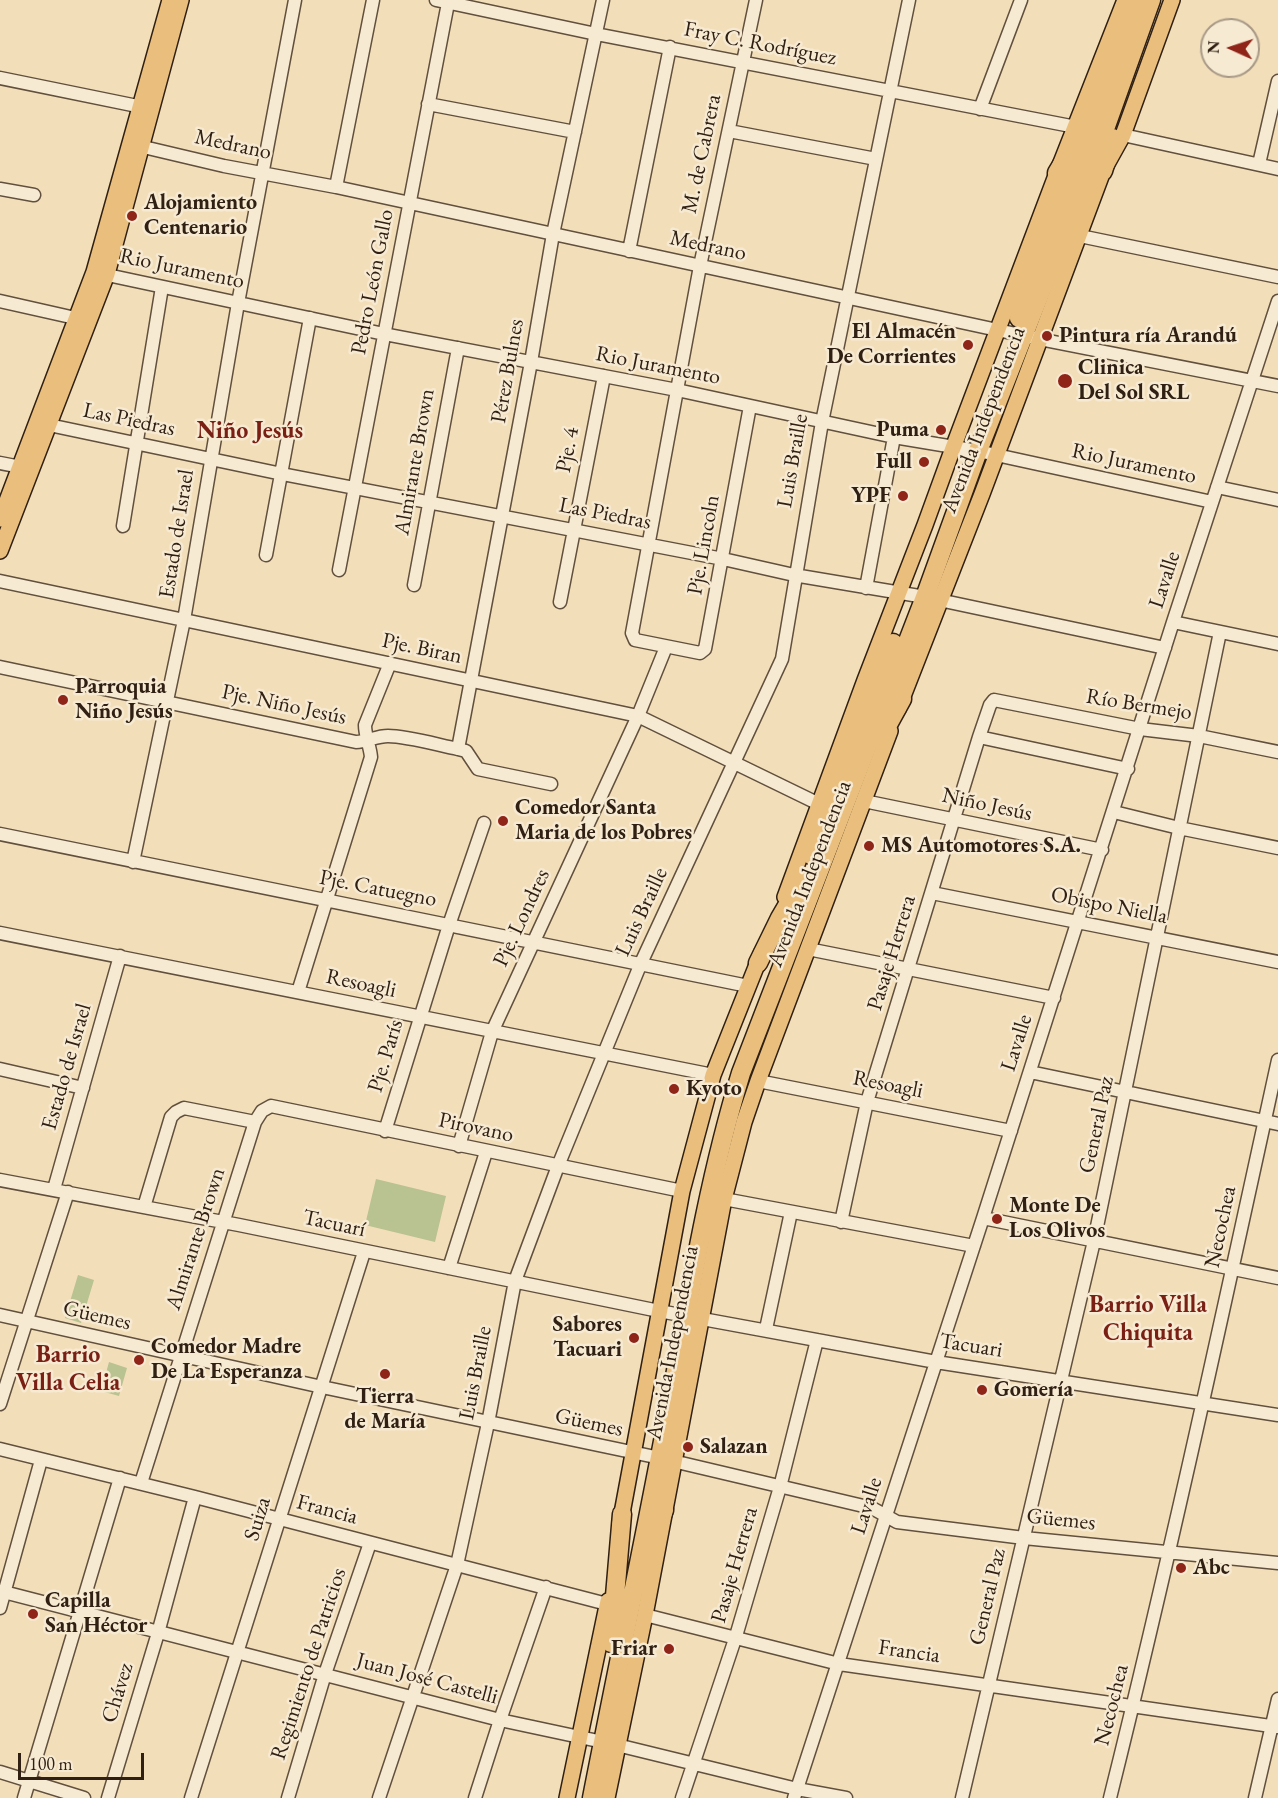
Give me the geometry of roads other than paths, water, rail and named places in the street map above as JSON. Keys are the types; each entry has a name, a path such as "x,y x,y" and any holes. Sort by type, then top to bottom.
{"highway":[{"name":"Avenida Independencia","path":"1019,333 1108,77 1139,0"},
{"name":"Avenida Independencia","path":"689,1316 702,1188 726,1088 748,1019 829,808 919,597 966,450 1019,333 1128,70 1151,0"},
{"path":"1103,171 1120,113 1128,70"},
{"path":"1057,173 1108,77"},
{"path":"829,808 865,680"},
{"path":"829,808 902,699"},
{"name":"Avenida Independencia","path":"592,1798 611,1643 689,1316 711,1188 724,1129 829,808"},
{"path":"758,963 801,882"},
{"name":"Avenida Independencia","path":"581,1798 598,1741 627,1620 654,1458"},
{"path":"627,1620 642,1567 664,1510"},
{"path":"611,1643 622,1514"}],"main road":[{"path":"0,519 25,468 84,320 100,273 146,107 170,0"},
{"path":"146,107 181,0"},
{"name":"Avenida Independencia","path":"865,680 919,597 996,455 1019,333 1057,173 1125,0"},
{"name":"Avenida Independencia","path":"1019,333 1080,236 1103,171 1123,135 1172,0"},
{"name":"Avenida Independencia","path":"689,1316 724,1199 737,1145 758,1081 902,699 919,597 925,525 966,450"},
{"path":"0,551 25,468"},
{"name":"Avenida Independencia","path":"567,1798 598,1741 645,1615 664,1510 654,1458 659,1311 692,1147 713,1075 748,986 792,880 829,808"},
{"name":"Avenida Independencia","path":"607,1798 598,1741 607,1604 622,1514 654,1458"}],"street":[{"name":"Estado de Israel","path":"133,862 184,620 261,172 295,0"},
{"path":"336,187 373,0"},
{"name":"Pérez Bulnes","path":"458,749 503,516 553,234 603,0"},
{"name":"M. de Cabrera","path":"666,647 635,640 632,633 700,266 756,0"},
{"name":"Luis Braille","path":"380,1798 457,1565 488,1423 515,1281 558,1166 641,963 782,659 794,575 822,422 888,92 909,0"},
{"path":"980,109 1021,0"},
{"name":"Fray C. Rodríguez","path":"442,1 596,34 1076,127"},
{"name":"Pedro León Gallo","path":"339,570 410,204 428,104 442,1"},
{"path":"629,251 670,47"},
{"path":"0,78 146,107"},
{"path":"1259,164 1277,86"},
{"path":"428,104 575,132"},
{"path":"729,131 876,159"},
{"path":"1123,135 1278,169"},
{"name":"Medrano","path":"136,145 700,266 1278,386"},
{"path":"0,189 34,195"},
{"path":"1080,236 1278,277"},
{"name":"Rio Juramento","path":"100,273 384,334 677,390 894,437 996,455 1212,502"},
{"path":"123,526 162,287"},
{"path":"0,301 84,320"},
{"name":"Lavalle","path":"795,1793 1102,850 1251,381 1274,328 1278,301"},
{"path":"266,555 310,318"},
{"name":"Almirante Brown","path":"414,585 458,348"},
{"name":"Pje. 4","path":"560,602 604,376"},
{"name":"Pje. Lincoln","path":"666,647 700,653 705,649 750,406"},
{"name":"Las Piedras","path":"43,423 282,474 574,529 1165,648"},
{"path":"866,588 894,437"},
{"path":"0,463 25,468"},
{"name":"Rio Juramento","path":"1217,487 1278,500"},
{"name":"Pje. Biran","path":"0,581 638,716 829,808"},
{"path":"1173,622 1278,644"},
{"name":"General Paz","path":"962,1798 1094,1241 1220,632"},
{"name":"Pje. Londres","path":"459,1146 492,1032 638,716 666,647"},
{"path":"298,992 371,757 365,725 390,663"},
{"name":"Pje. Niño Jesús","path":"0,667 356,742 368,742 378,737 390,736 458,749"},
{"name":"Río Bermejo","path":"994,700 1140,729 1199,736 1278,752"},
{"name":"Pasaje Herrera","path":"841,1222 867,1102 979,737 990,705 994,700"},
{"path":"979,737 1128,769"},
{"path":"458,749 465,752 478,768 551,784"},
{"name":"Niño Jesús","path":"864,801 1102,850"},
{"path":"1114,812 1278,848"},
{"name":"Pje. París","path":"386,1131 449,925 484,823"},
{"name":"Pje. Catuegno","path":"0,834 748,986"},
{"name":"Obispo Niella","path":"932,893 1157,936 1278,962"},
{"name":"Resoagli","path":"0,933 713,1075"},
{"path":"808,949 1054,998"},
{"name":"Estado de Israel","path":"54,1189 120,956"},
{"name":"Necochea","path":"1110,1798 1170,1552 1234,1270 1278,1060"},
{"path":"0,1069 83,1088"},
{"path":"1030,1072 1278,1124"},
{"name":"Resoagli","path":"758,1081 1011,1131"},
{"name":"Pirovano","path":"262,1111 271,1106 682,1191"},
{"path":"144,1207 171,1117 176,1112 184,1108 255,1122"},
{"name":"Almirante Brown","path":"141,1483 255,1122 262,1111"},
{"path":"449,1268 486,1152"},
{"name":"Tacuarí","path":"0,1180 223,1222 659,1311"},
{"path":"0,1404 68,1192"},
{"path":"724,1199 974,1246"},
{"path":"766,1329 791,1212"},
{"path":"983,1218 1278,1278"},
{"name":"Suiza","path":"191,1798 364,1252"},
{"name":"Tacuari","path":"659,1311 936,1362 1278,1415"},
{"name":"Güemes","path":"0,1315 872,1508 897,1522 1024,1538 1278,1563"},
{"name":"Pasaje Herrera","path":"682,1798 736,1636 780,1487 817,1340"},
{"name":"Francia","path":"0,1449 141,1483 607,1604"},
{"path":"0,1608 2,1592 41,1460"},
{"path":"24,1798 120,1478"},
{"name":"Chávez","path":"108,1798 158,1633 195,1497"},
{"name":"Regimiento de Patricios","path":"288,1798 325,1674 370,1543"},
{"path":"475,1798 546,1587"},
{"name":"Juan José Castelli","path":"2,1592 500,1720 693,1762 795,1793 846,1798"},
{"name":"Francia","path":"645,1615 736,1636 838,1664 1275,1727"},
{"path":"1255,1798 1275,1727 1278,1699"},
{"path":"0,1772 84,1798"}],"place":[{"name":"Alojamiento Centenario","path":"132,216"},
{"name":"Pintura ría Arandú","path":"1047,336"},
{"name":"El Almacén De Corrientes","path":"968,345"},
{"name":"Clinica Del Sol SRL","path":"1065,381"},
{"name":"Puma","path":"941,430"},
{"name":"Full","path":"924,462"},
{"name":"YPF","path":"903,496"},
{"name":"Parroquia Niño Jesús","path":"63,700"},
{"name":"Comedor Santa Maria de los Pobres","path":"503,821"},
{"name":"MS Automotores S.A.","path":"869,846"},
{"name":"Kyoto","path":"674,1089"},
{"name":"Monte De Los Olivos","path":"997,1219"},
{"name":"Sabores Tacuari","path":"634,1338"},
{"name":"Comedor Madre De La Esperanza","path":"139,1360"},
{"name":"Tierra de María","path":"385,1374"},
{"name":"Gomería","path":"982,1390"},
{"name":"Salazan","path":"688,1447"},
{"name":"Abc","path":"1181,1568"},
{"name":"Capilla San Héctor","path":"33,1614"},
{"name":"Friar","path":"669,1649"}],"district":[{"name":"Niño Jesús","path":"250,431"},
{"name":"Barrio Villa Chiquita","path":"1148,1319"},
{"name":"Barrio Villa Celia","path":"68,1369"}]}
